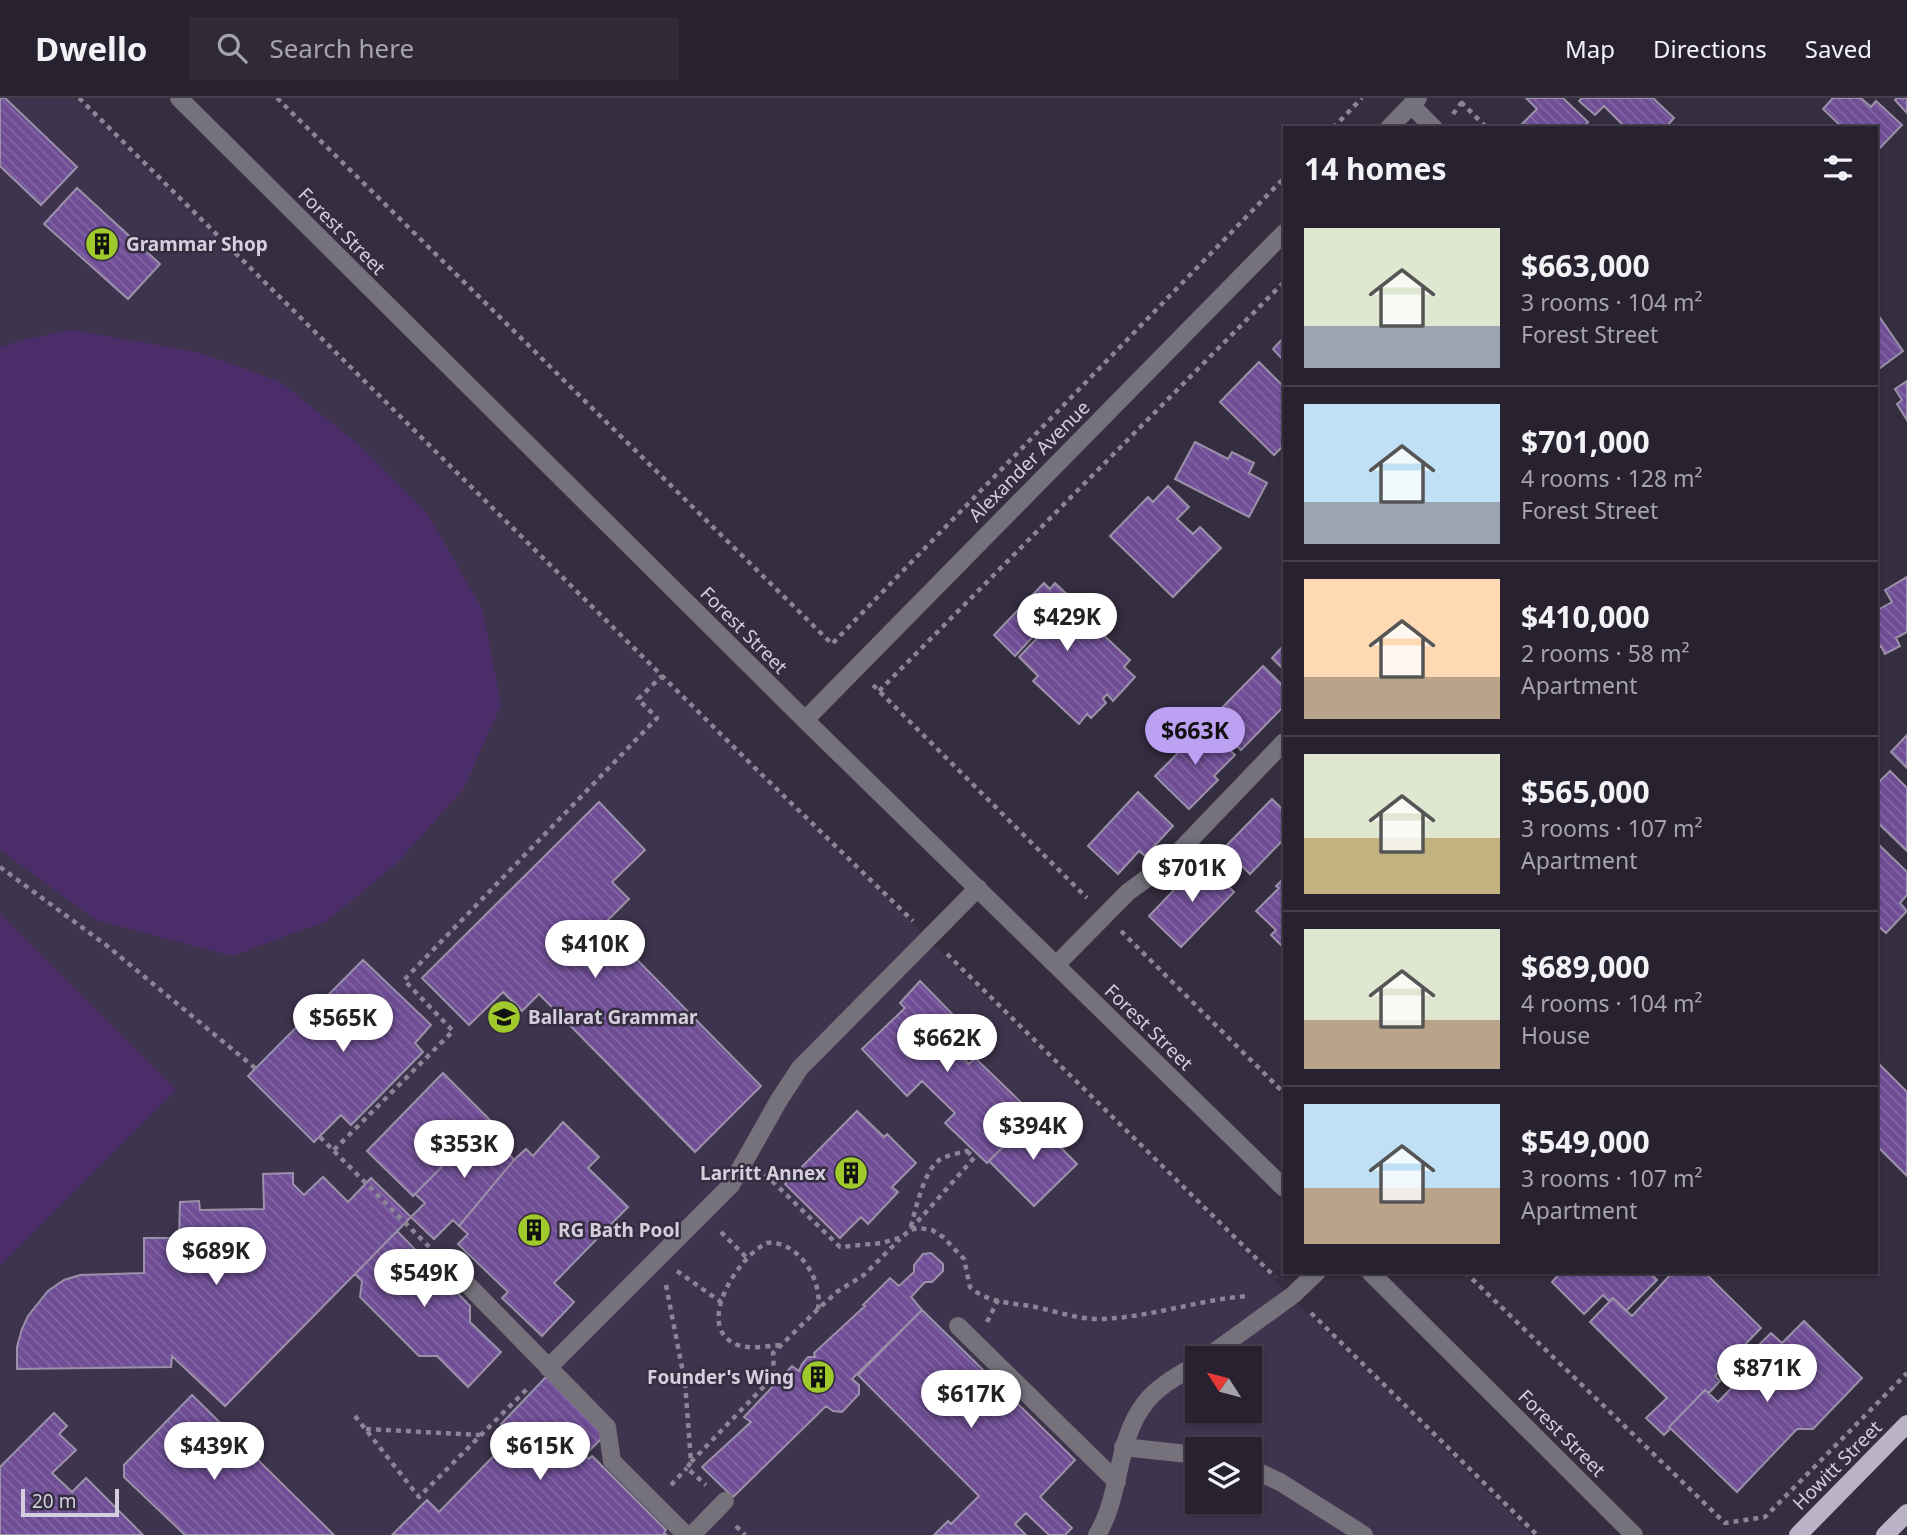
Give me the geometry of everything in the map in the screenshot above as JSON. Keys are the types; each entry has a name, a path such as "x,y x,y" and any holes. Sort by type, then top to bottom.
{"main road":[{"name":"Howitt Street","path":"1798,1535 1907,1424"},
{"path":"1885,1535 1907,1513"}],"street":[{"name":"Forest Street","path":"178,98 805,720 1283,1187"},
{"path":"1391,126 1415,102 1433,126"},
{"name":"Alexander Avenue","path":"805,720 1283,234"},
{"path":"1056,965 1142,880 1168,863 1283,744"},
{"path":"548,1368 731,1185 800,1068 978,888"},
{"path":"1223,1346 1293,1295 1315,1274"},
{"name":"Forest Street","path":"1372,1274 1634,1535"},
{"path":"465,1282 607,1427 612,1461 686,1535"},
{"path":"958,1326 1117,1482"},
{"path":"1097,1535 1112,1503 1129,1430 1145,1403 1167,1383 1185,1372"},
{"path":"1123,1447 1185,1454"},
{"path":"1262,1474 1364,1535"},
{"path":"692,1535 722,1503"}],"path":[{"path":"79,98 662,676 1537,1535"},
{"path":"277,98 832,644 1283,179"},
{"path":"1335,126 1362,98"},
{"path":"1455,111 1463,100 1485,126"},
{"path":"879,691 1283,283"},
{"path":"334,1150 453,1031 404,980 657,718 638,699 662,676"},
{"path":"869,681 1283,1092"},
{"path":"0,867 106,945 255,1068"},
{"path":"320,1137 465,1282"},
{"path":"745,1535 725,1516 722,1503 701,1478 687,1468 774,1376 773,1353 838,1292 864,1275 910,1230 974,1158 967,1151 939,1160 933,1168 925,1180 910,1230"},
{"path":"747,1156 840,1247 861,1247 902,1237"},
{"path":"703,1214 747,1258"},
{"path":"910,1230 927,1228 943,1237 967,1263 968,1282 978,1293 993,1300 1043,1308 1080,1318 1100,1319 1158,1311 1230,1297 1293,1295"},
{"path":"781,1345 744,1346 733,1342 719,1326 718,1315 730,1282 747,1258 767,1243 787,1246 806,1265 813,1278 818,1293 817,1310"},
{"path":"661,1256 679,1273 722,1302"},
{"path":"661,1256 685,1383 691,1462"},
{"path":"1467,1274 1725,1523 1765,1517 1907,1373"},
{"path":"355,1416 419,1497 548,1368"},
{"path":"365,1429 481,1435"}],"shaded area":[{"name":"Ballarat Grammar","path":"0,98 75,98 1532,1535 0,1535"},
{"path":"71,330 198,352 280,382 364,449 427,513 483,611 501,705 464,788 398,862 327,921 232,956 96,920 0,850 0,347"},
{"path":"0,913 176,1090 0,1265"}],"building":[{"path":"0,98 5,98 77,167 41,205 0,166"},
{"path":"1526,98 1563,98 1588,122 1585,126 1520,126 1537,109"},
{"path":"1582,98 1653,98 1674,118 1667,126 1624,126 1604,106 1595,115 1579,101"},
{"path":"1833,98 1861,98 1871,107 1876,101 1902,125 1878,150 1878,126 1841,126 1823,109"},
{"path":"1907,98 1907,113 1895,100"},
{"name":"Grammar Shop","path":"77,188 160,264 128,299 44,224"},
{"path":"1878,315 1903,351 1878,370"},
{"path":"1283,338 1283,360 1273,349"},
{"path":"1259,362 1283,386 1283,446 1274,455 1220,402"},
{"path":"1907,381 1907,420 1897,404 1902,400 1895,389"},
{"path":"1195,442 1228,459 1232,452 1254,463 1249,473 1267,483 1249,517 1175,479"},
{"path":"1168,486 1189,507 1177,519 1193,534 1200,527 1221,548 1173,597 1110,536 1148,497 1153,502"},
{"path":"1907,577 1907,632 1896,638 1900,646 1885,654 1881,646 1878,648 1878,610 1892,602 1885,590"},
{"path":"1044,583 1050,589 1055,583 1097,623 1095,627 1130,660 1124,667 1135,677 1113,701 1107,694 1103,699 1106,703 1091,718 1087,714 1079,724 1033,681 1038,676 1019,657 1041,634 1038,631 1015,656 994,635"},
{"path":"1283,646 1283,669 1272,658"},
{"path":"1263,666 1283,686 1283,707 1241,750 1210,720"},
{"path":"1205,726 1235,755 1214,776 1218,780 1189,809 1155,776"},
{"path":"1907,735 1907,768 1891,752"},
{"path":"1890,771 1907,788 1907,851 1878,823 1878,783"},
{"path":"1138,792 1173,826 1145,856 1139,851 1118,874 1088,846"},
{"path":"1272,799 1283,810 1283,840 1250,874 1224,848"},
{"path":"599,802 645,850 612,882 629,899 603,925 761,1086 695,1152 539,994 522,1011 503,992 469,1025 422,978"},
{"path":"1878,844 1907,872 1907,895 1900,903 1907,911 1886,933 1878,926"},
{"path":"1202,861 1234,892 1181,947 1149,916"},
{"path":"1283,879 1283,947 1271,935 1276,930 1256,911 1279,888 1276,886"},
{"path":"363,960 431,1025 415,1043 423,1052 351,1125 341,1115 314,1142 248,1076"},
{"path":"920,981 963,1025 946,1043 949,1045 941,1053 947,1060 956,1051 969,1064 975,1058 1031,1112 1028,1116 1031,1119 987,1163 945,1123 955,1113 922,1081 907,1096 862,1049 905,1008 900,1003"},
{"path":"1878,1063 1907,1092 1907,1176 1878,1147"},
{"path":"443,1073 489,1119 413,1196 367,1151"},
{"name":"Larritt Annex","path":"857,1111 884,1137 887,1134 916,1163 892,1187 898,1192 868,1224 861,1217 840,1238 785,1184"},
{"path":"1032,1118 1077,1164 1034,1206 989,1161"},
{"path":"489,1119 513,1141 505,1149 514,1160 459,1226 453,1220 434,1239 411,1217 425,1203 415,1194"},
{"name":"RG Bath Pool","path":"563,1122 599,1157 588,1168 628,1207 554,1283 574,1302 542,1336 502,1298 508,1292 458,1244 468,1234 459,1226 514,1160 526,1149 533,1156"},
{"path":"293,1173 293,1184 304,1195 323,1177 348,1202 371,1178 411,1217 225,1406 172,1356 171,1367 17,1369 17,1347 22,1329 28,1316 48,1291 64,1280 80,1275 144,1273 144,1238 179,1238 180,1202 199,1201 200,1210 264,1209 263,1174"},
{"path":"397,1231 470,1306 470,1322 501,1352 468,1387 437,1356 419,1356 360,1297 362,1281 355,1274"},
{"name":"Founder's Wing","path":"931,1253 943,1264 943,1271 932,1282 925,1282 911,1297 922,1310 852,1379 859,1385 859,1394 842,1412 833,1411 826,1406 733,1497 702,1467 751,1422 744,1417 792,1366 799,1371 808,1357 815,1357 814,1353 865,1306 863,1305 890,1278 899,1286 914,1272 914,1265 923,1254"},
{"path":"1559,1274 1651,1274 1657,1280 1626,1311 1613,1298 1609,1301 1603,1295 1584,1314 1552,1282"},
{"path":"1671,1274 1706,1274 1761,1328 1715,1376 1720,1381 1709,1393 1705,1390 1664,1435 1646,1418 1667,1398 1590,1322 1613,1298 1632,1316"},
{"path":"922,1310 1075,1460 1040,1497 1072,1528 1065,1535 1049,1535 1026,1513 1015,1524 1026,1535 934,1535 948,1521 951,1524 979,1496 858,1375"},
{"path":"1804,1321 1862,1378 1813,1429 1797,1429 1737,1492 1669,1427 1705,1390 1718,1402 1742,1377 1742,1361 1771,1333 1782,1343"},
{"path":"547,1376 605,1435 585,1455 589,1459 592,1456 666,1530 664,1533 667,1535 392,1535 427,1500 439,1512 513,1436 501,1424"},
{"path":"192,1395 334,1535 185,1535 124,1477 124,1465"},
{"path":"54,1413 67,1426 59,1434 76,1450 52,1473 72,1492 86,1478 143,1535 0,1535 0,1467"}],"place":[{"name":"Grammar Shop","path":"102,244"},
{"name":"Ballarat Grammar","path":"504,1017"},
{"name":"Larritt Annex","path":"851,1173"},
{"name":"RG Bath Pool","path":"534,1230"},
{"name":"Founder's Wing","path":"818,1377"}]}
